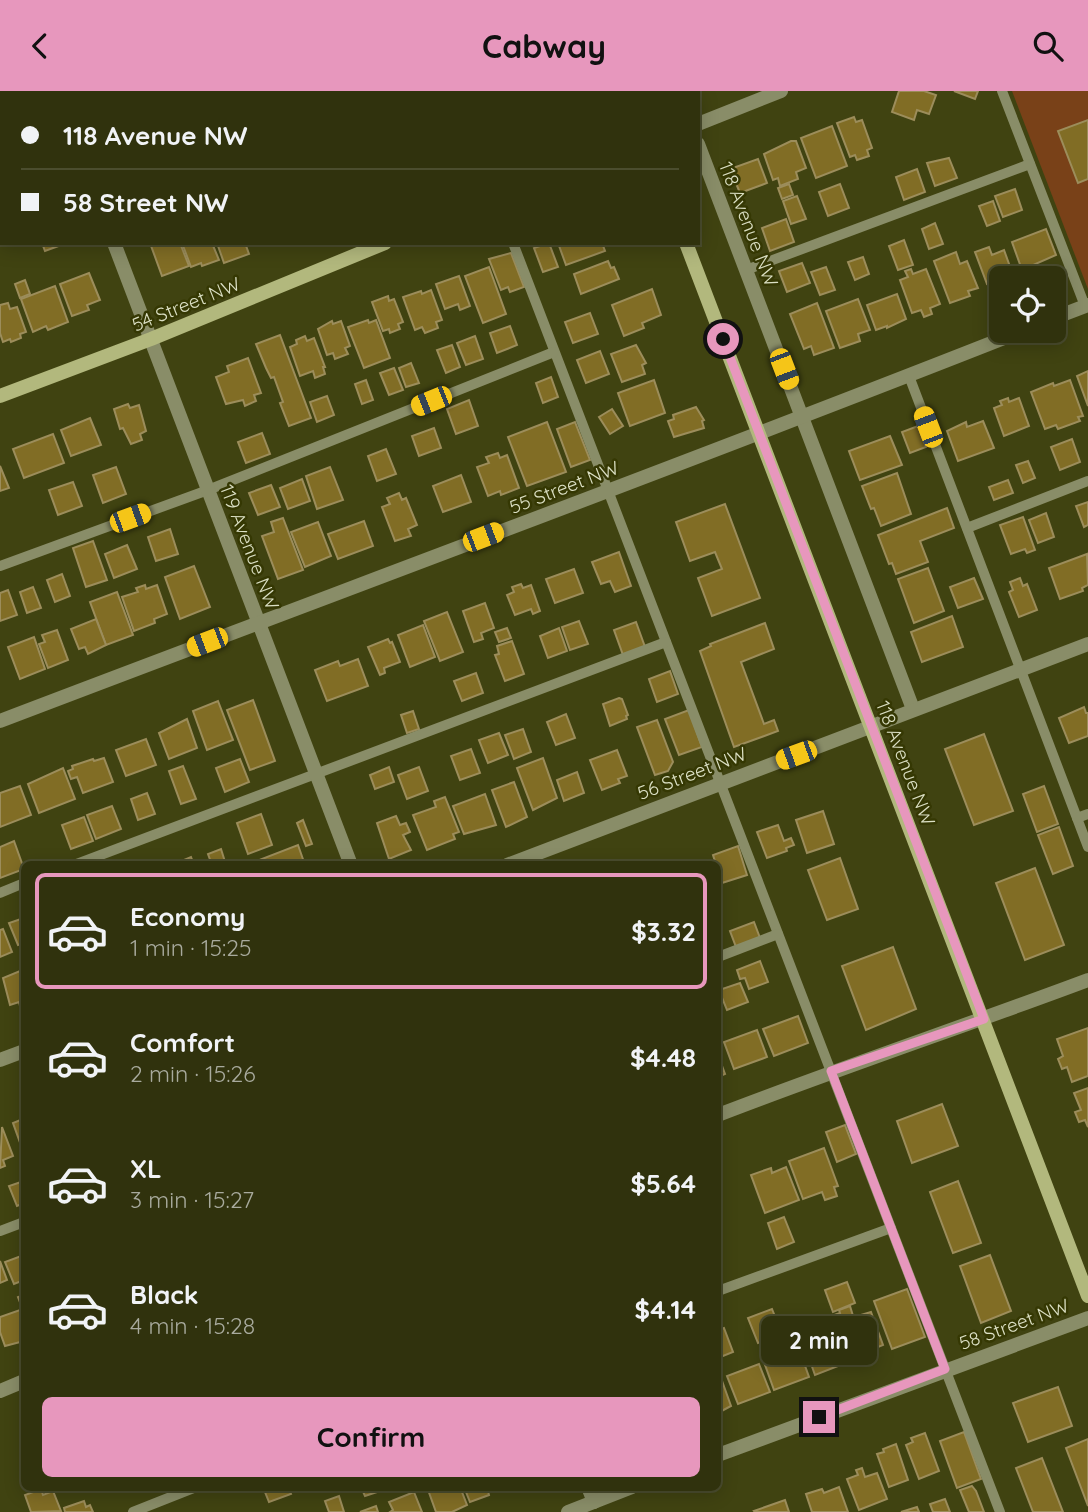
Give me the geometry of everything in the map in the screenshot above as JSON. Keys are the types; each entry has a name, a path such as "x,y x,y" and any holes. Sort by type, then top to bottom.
{"main road":[{"name":"54 Street NW","path":"0,396 151,339 380,245"},
{"name":"118 Avenue NW","path":"688,245 1088,1296"}],"street":[{"path":"700,123 781,91"},
{"name":"118 Avenue NW","path":"700,149 913,709"},
{"name":"119 Avenue NW","path":"115,245 349,861"},
{"path":"1066,313 1086,305"},
{"name":"55 Street NW","path":"0,721 760,435 992,343"},
{"name":"56 Street NW","path":"517,861 1088,644"},
{"path":"721,1114 831,1071 1088,980"},
{"path":"0,1060 21,1052"},
{"name":"58 Street NW","path":"721,1454 1088,1318"},
{"path":"0,1391 21,1382"},
{"path":"590,1491 594,1502"},
{"path":"568,1512 622,1491"}],"lane":[{"path":"1002,91 1086,305"},
{"path":"746,270 1030,164"},
{"path":"514,245 1000,1512"},
{"path":"0,566 208,489 554,352"},
{"path":"909,376 1088,847"},
{"path":"967,528 1088,481"},
{"path":"84,861 666,642"},
{"path":"1077,818 1088,814"},
{"path":"0,893 21,884"},
{"path":"721,956 778,934"},
{"path":"0,1231 21,1223"},
{"path":"721,1290 891,1228"},
{"path":"133,1512 187,1491"}],"shaded area":[{"path":"1012,91 1088,91 1088,289"}],"building":[{"path":"899,91 924,91 936,95 929,114 917,110 914,120 892,112"},
{"path":"954,91 978,91 975,99"},
{"path":"854,117 856,122 862,120 872,148 867,150 869,156 857,160 855,155 850,157 837,123"},
{"path":"1088,120 1088,179 1078,183 1058,131"},
{"path":"832,126 847,166 816,178 801,138"},
{"path":"796,141 806,168 796,172 798,179 780,186 778,178 773,180 764,154"},
{"path":"949,158 957,178 935,186 927,163"},
{"path":"758,159 767,183 740,193 730,169"},
{"path":"917,169 925,192 904,200 896,177"},
{"path":"789,184 793,195 782,199 778,188"},
{"path":"840,184 849,208 828,216 819,192"},
{"path":"1015,189 1022,210 1003,217 995,196"},
{"path":"797,196 806,219 791,224 783,201"},
{"path":"993,201 1000,221 987,226 979,206"},
{"path":"786,219 794,242 770,251 762,228"},
{"path":"935,223 943,244 929,249 922,229"},
{"path":"1046,229 1056,255 1031,266 1021,266 1012,242"},
{"path":"904,240 913,265 898,270 889,246"},
{"path":"43,245 61,245 45,251"},
{"path":"151,245 181,245 189,266 162,276"},
{"path":"183,245 213,245 219,260 191,267"},
{"path":"218,245 246,245 249,254 224,263"},
{"path":"550,245 558,267 543,272 534,248"},
{"path":"559,245 603,245 605,251 566,265"},
{"path":"989,247 992,255 1004,250 1010,266 989,266 987,284 975,252"},
{"path":"956,252 960,264 967,261 978,288 968,291 970,296 950,303 934,261"},
{"path":"511,253 524,287 510,292 508,287 501,290 489,259"},
{"path":"863,257 869,274 855,280 848,262"},
{"path":"608,261 619,279 581,294 574,274"},
{"path":"802,263 810,283 787,292 779,271"},
{"path":"489,267 506,314 483,323 465,276"},
{"path":"826,267 835,290 820,295 811,272"},
{"path":"911,269 913,274 926,269 940,304 930,308 932,314 924,317 921,310 912,313 900,280 908,277 905,271"},
{"path":"89,273 100,300 87,305 89,310 72,316 60,284"},
{"path":"459,276 470,306 460,310 458,304 445,309 436,284"},
{"path":"25,280 30,294 20,298 15,284"},
{"path":"55,286 68,322 48,330 46,326 33,332 21,299"},
{"path":"652,289 661,315 642,323 644,328 624,336 612,305"},
{"path":"431,290 442,320 436,322 438,328 425,333 422,327 415,330 403,297"},
{"path":"897,294 906,319 876,330 867,305"},
{"path":"388,296 389,301 394,299 403,322 398,324 400,329 390,333 389,329 383,331 372,302"},
{"path":"858,299 870,330 858,334 860,341 840,348 826,311"},
{"path":"8,303 10,309 17,307 26,332 20,334 21,338 3,342 0,333 0,305"},
{"path":"817,303 834,348 814,355 811,346 804,349 790,314"},
{"path":"590,313 598,334 573,343 565,322"},
{"path":"368,320 369,323 376,320 390,358 364,368 348,327"},
{"path":"332,321 333,324 341,321 350,346 345,348 348,354 335,359 333,353 327,355 318,329"},
{"path":"510,326 517,345 497,353 490,333"},
{"path":"280,335 311,418 289,426 274,377 271,378 256,344"},
{"path":"305,336 307,341 314,338 325,367 325,374 315,378 313,371 300,376 290,347"},
{"path":"475,336 483,359 466,365 457,343"},
{"path":"452,345 460,367 446,373 437,350"},
{"path":"636,345 646,363 642,365 645,374 622,382 611,354"},
{"path":"600,351 609,374 586,383 577,360"},
{"path":"248,358 261,393 254,395 256,401 245,406 243,400 226,404 216,377 229,372 227,366"},
{"path":"411,363 419,383 406,387 399,368"},
{"path":"394,368 403,390 389,395 380,373"},
{"path":"1088,371 1088,406 1077,376"},
{"path":"551,377 558,397 543,403 536,383"},
{"path":"366,380 373,400 362,404 355,384"},
{"path":"654,380 665,413 630,426 618,393"},
{"path":"1070,380 1083,416 1078,417 1080,421 1058,429 1056,425 1045,429 1031,392 1053,383 1054,386"},
{"path":"327,396 334,415 317,422 310,402"},
{"path":"1008,398 1009,402 1019,398 1029,426 1004,436 994,408 1002,405 1000,401"},
{"path":"469,400 478,426 456,434 447,409"},
{"path":"128,404 130,408 139,405 146,431 140,434 142,440 131,444 123,428 120,429 114,409"},
{"path":"696,407 704,420 704,428 674,437 668,421 674,419 673,415"},
{"path":"612,409 623,426 610,434 599,417"},
{"path":"90,418 101,445 71,456 61,430"},
{"path":"983,421 994,448 958,461 947,431 966,422 967,427"},
{"path":"547,422 566,472 527,486 508,437"},
{"path":"575,422 590,460 571,467 557,429"},
{"path":"918,426 926,447 910,453 902,432"},
{"path":"434,428 441,448 419,456 412,436"},
{"path":"262,433 270,454 246,463 238,442"},
{"path":"53,434 64,463 24,478 13,449"},
{"path":"890,436 902,465 860,480 849,451"},
{"path":"1072,439 1080,462 1060,470 1051,447"},
{"path":"386,449 396,474 377,481 368,456"},
{"path":"498,453 500,458 507,455 519,488 501,495 500,491 488,496 477,467 489,463 486,457"},
{"path":"1028,461 1035,478 1023,483 1016,465"},
{"path":"0,466 9,488 0,491"},
{"path":"116,467 126,494 103,503 93,475"},
{"path":"330,467 343,500 317,509 306,476"},
{"path":"897,473 911,514 881,526 862,486"},
{"path":"461,475 471,502 443,512 433,486"},
{"path":"302,479 310,501 288,509 280,488"},
{"path":"1008,480 1013,493 994,500 989,487"},
{"path":"73,482 82,506 58,515 49,490"},
{"path":"271,485 280,507 258,515 249,493"},
{"path":"399,493 402,500 406,498 417,525 408,529 411,536 395,541 382,507 390,504 387,498"},
{"path":"1088,502 1088,525 1084,527 1076,506"},
{"path":"725,504 760,598 712,616 698,578 722,569 715,552 690,561 676,522"},
{"path":"947,508 954,528 920,541 928,562 896,574 892,563 889,564 878,535"},
{"path":"1046,513 1054,537 1038,543 1029,520"},
{"path":"1023,517 1035,550 1027,553 1025,549 1011,554 1000,525"},
{"path":"283,518 303,570 278,579 262,536 274,532 271,522"},
{"path":"364,521 373,546 338,559 328,534"},
{"path":"318,522 331,556 305,567 291,532"},
{"path":"170,529 178,554 156,561 148,537"},
{"path":"93,541 107,580 86,587 73,548"},
{"path":"127,545 137,569 114,578 105,554"},
{"path":"619,552 631,586 615,592 610,581 601,584 592,562"},
{"path":"1087,554 1088,585 1082,588 1083,591 1060,599 1049,568"},
{"path":"194,566 210,607 180,619 165,577"},
{"path":"928,568 944,611 914,623 898,579"},
{"path":"574,569 583,593 555,603 546,579"},
{"path":"62,574 70,596 55,602 47,580"},
{"path":"974,578 983,599 958,608 950,587"},
{"path":"1020,578 1023,586 1027,584 1037,610 1019,617 1009,592 1013,590 1010,582"},
{"path":"521,584 523,588 531,585 540,611 533,614 531,609 515,615 507,595 514,592 512,587"},
{"path":"145,585 146,589 157,585 167,614 154,619 155,623 134,631 122,597 138,592 136,588"},
{"path":"33,587 41,608 27,613 20,592"},
{"path":"8,590 17,615 0,621 0,593"},
{"path":"117,592 133,635 106,645 90,602"},
{"path":"485,603 494,628 481,633 483,639 474,642 463,611"},
{"path":"447,612 463,652 440,661 424,621"},
{"path":"952,616 963,647 922,662 911,632"},
{"path":"96,619 106,645 88,654 85,647 79,649 71,629"},
{"path":"579,621 588,644 570,650 562,627"},
{"path":"636,622 645,647 623,655 614,630"},
{"path":"765,623 774,649 741,662 764,724 774,720 778,731 734,747 700,651 711,646 710,644"},
{"path":"423,625 435,657 410,667 398,635"},
{"path":"507,628 511,638 499,642 495,632"},
{"path":"559,628 567,651 548,658 540,636"},
{"path":"57,630 68,660 48,668 39,644 45,642 42,635"},
{"path":"34,637 45,669 20,679 8,647"},
{"path":"388,639 392,642 400,662 384,668 385,673 380,675 368,647"},
{"path":"512,641 524,674 505,681 495,655 499,654 497,646"},
{"path":"358,659 368,686 327,701 315,670 338,661 340,666"},
{"path":"670,671 678,694 657,702 649,679"},
{"path":"476,673 483,693 462,701 454,681"},
{"path":"622,699 627,719 610,726 603,704"},
{"path":"253,700 275,761 250,770 227,710"},
{"path":"218,701 233,740 207,750 193,711"},
{"path":"1084,707 1088,713 1088,736 1069,743 1059,718"},
{"path":"689,710 702,747 679,755 665,719"},
{"path":"413,711 419,729 407,733 401,715"},
{"path":"566,714 575,738 556,745 547,722"},
{"path":"187,719 197,748 169,759 159,733"},
{"path":"657,720 673,762 668,771 655,775 637,727"},
{"path":"523,729 531,752 514,759 505,735"},
{"path":"499,733 508,755 488,763 479,740"},
{"path":"984,734 1013,811 974,825 945,749"},
{"path":"146,739 156,765 126,776 116,750"},
{"path":"471,749 480,773 460,780 451,756"},
{"path":"617,750 627,776 618,779 620,783 602,790 590,760"},
{"path":"104,758 113,782 83,793 77,777 71,779 68,771 73,769 72,766"},
{"path":"543,758 557,798 533,810 517,768"},
{"path":"240,759 249,782 225,792 216,768"},
{"path":"183,766 196,799 181,804 169,771"},
{"path":"389,767 394,782 375,789 370,775"},
{"path":"419,767 428,791 407,799 398,775"},
{"path":"63,768 75,799 39,813 28,784"},
{"path":"577,772 584,793 564,801 557,780"},
{"path":"514,782 527,817 506,827 492,790"},
{"path":"20,786 31,815 0,827 0,793"},
{"path":"1044,786 1058,824 1037,832 1023,794"},
{"path":"147,793 155,814 138,820 131,799"},
{"path":"485,794 496,825 464,834 453,806"},
{"path":"445,797 459,832 453,834 455,839 427,850 413,815 436,807 434,801"},
{"path":"112,806 121,829 96,839 87,815"},
{"path":"823,811 834,844 807,853 796,820"},
{"path":"261,814 272,845 248,854 237,823"},
{"path":"396,816 400,825 406,823 410,832 403,835 411,850 389,859 377,823"},
{"path":"84,817 93,841 71,849 62,825"},
{"path":"303,820 312,844 306,846 297,823"},
{"path":"778,825 784,841 791,838 794,845 786,848 787,851 767,858 757,832"},
{"path":"1059,827 1073,866 1053,874 1038,835"},
{"path":"14,841 21,861 21,870 0,878 0,847"},
{"path":"298,845 304,861 257,861"},
{"path":"738,846 747,875 722,883 721,861 715,861 713,855"},
{"path":"221,849 225,861 211,861 208,854"},
{"path":"840,858 858,909 827,920 808,870"},
{"path":"1035,868 1064,945 1025,960 996,883"},
{"path":"21,919 21,944 18,945 9,923"},
{"path":"754,922 760,938 736,947 730,931"},
{"path":"3,929 12,952 0,957 0,930"},
{"path":"893,947 916,1009 866,1030 842,966"},
{"path":"760,961 768,982 749,989 745,978 740,979 737,970"},
{"path":"20,971 21,1010 19,1002 10,1005 3,978"},
{"path":"740,983 748,1002 727,1010 721,989"},
{"path":"798,1016 808,1043 774,1056 763,1029"},
{"path":"1088,1028 1088,1076 1072,1082 1067,1067 1062,1069 1058,1059 1063,1056 1057,1039"},
{"path":"757,1030 767,1057 734,1069 724,1042"},
{"path":"1088,1088 1088,1127 1085,1120 1079,1122 1075,1112 1081,1110 1074,1093"},
{"path":"942,1104 958,1146 912,1163 897,1121"},
{"path":"21,1120 21,1145 13,1123"},
{"path":"845,1125 856,1154 837,1162 826,1132"},
{"path":"2,1127 13,1156 3,1160 5,1166 0,1168"},
{"path":"824,1148 838,1186 834,1187 837,1196 825,1200 822,1192 803,1199 789,1161"},
{"path":"786,1167 799,1200 765,1213 751,1175 771,1168 772,1173"},
{"path":"958,1181 981,1243 953,1253 930,1192"},
{"path":"21,1182 21,1204 17,1206 9,1186"},
{"path":"784,1217 794,1242 777,1249 768,1223"},
{"path":"990,1255 1011,1311 981,1323 960,1266"},
{"path":"21,1256 21,1281 14,1284 5,1262"},
{"path":"0,1261 7,1280 0,1283"},
{"path":"847,1282 855,1303 833,1312 825,1290"},
{"path":"907,1289 925,1337 892,1349 874,1301"},
{"path":"850,1306 853,1316 837,1322 834,1315"},
{"path":"772,1309 782,1334 758,1343 748,1318"},
{"path":"20,1310 21,1342 5,1346 0,1332 0,1317"},
{"path":"871,1312 883,1345 862,1358 860,1354 851,1357 840,1330 863,1321 861,1315"},
{"path":"724,1328 733,1352 721,1357 721,1329"},
{"path":"822,1331 826,1339 836,1335 846,1363 815,1375 805,1347 808,1346 805,1337"},
{"path":"799,1349 809,1377 774,1390 764,1362"},
{"path":"759,1364 770,1392 738,1404 727,1376"},
{"path":"721,1378 731,1406 721,1411"},
{"path":"1058,1387 1072,1426 1028,1442 1013,1403"},
{"path":"964,1432 981,1479 957,1488 940,1441"},
{"path":"925,1433 939,1471 919,1479 906,1445 913,1442 911,1438"},
{"path":"1088,1439 1088,1506 1066,1448"},
{"path":"896,1444 908,1480 889,1487 877,1454"},
{"path":"1042,1458 1063,1512 1033,1512 1016,1468"},
{"path":"862,1468 865,1477 877,1473 887,1499 859,1510 847,1479 858,1475 856,1470"},
{"path":"972,1486 984,1512 969,1512 960,1490"},
{"path":"839,1487 848,1512 812,1512 806,1494 822,1489 824,1493"},
{"path":"42,1491 43,1495 53,1491 61,1511 31,1512 25,1495"},
{"path":"265,1491 290,1491 291,1494 269,1502"},
{"path":"363,1491 380,1491 365,1496"},
{"path":"428,1491 462,1491 467,1505 452,1512 436,1512"},
{"path":"466,1491 488,1491 489,1495 470,1502"},
{"path":"414,1492 422,1512 390,1512 393,1510 389,1502"},
{"path":"339,1496 344,1512 329,1512 325,1501"},
{"path":"945,1499 950,1512 933,1512 930,1504"},
{"path":"785,1500 789,1512 754,1511"},
{"path":"84,1501 86,1507 90,1505 93,1512 65,1512 64,1508"},
{"path":"376,1506 378,1512 360,1512"},
{"path":"917,1507 919,1512 901,1512"}],"route":[{"path":"723,339 984,1019 831,1071 945,1369 819,1417"}]}
